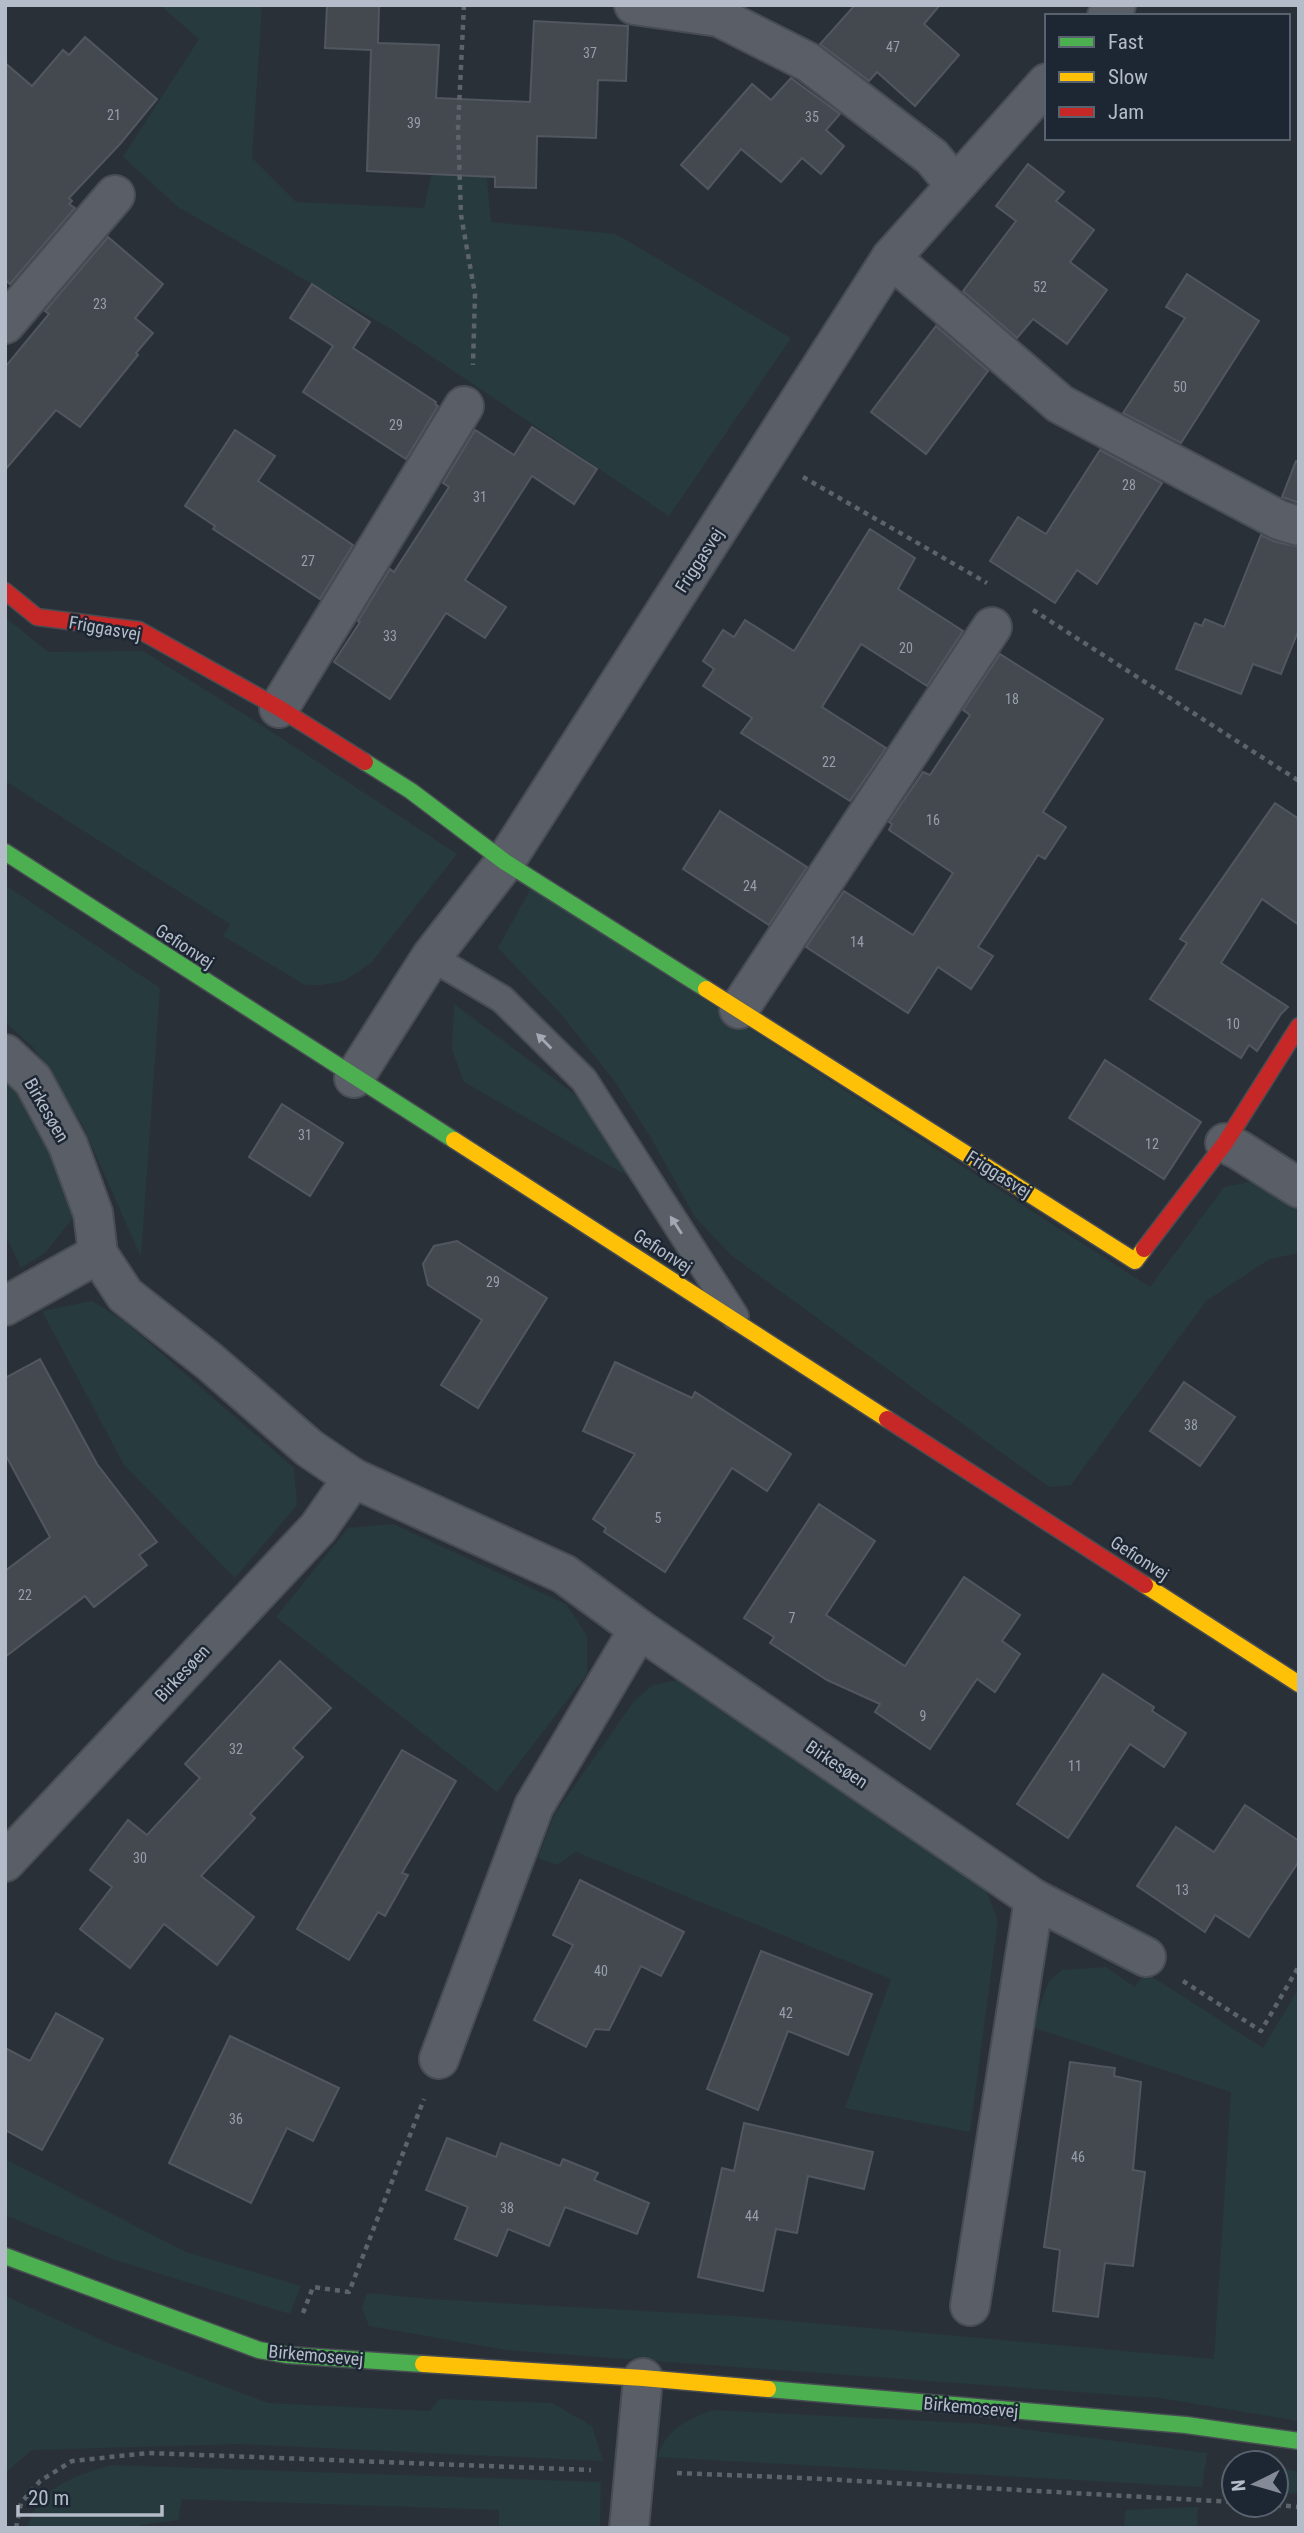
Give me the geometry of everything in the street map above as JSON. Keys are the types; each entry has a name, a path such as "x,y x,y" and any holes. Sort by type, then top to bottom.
{"street":[{"path":"634,5 719,17 808,62 932,157 955,185"},
{"name":"Friggasvej","path":"354,1078 431,957 505,862 891,258 1045,85"},
{"path":"5,324 115,195"},
{"path":"891,258 1060,404 1279,520 1299,526"},
{"path":"279,708 464,407"},
{"name":"Friggasvej","path":"5,591 37,617 139,630 279,708 411,791 505,862 1135,1261 1225,1143 1299,1026"},
{"path":"739,1009 992,627"},
{"name":"Gefionvej","path":"5,852 1299,1684"},
{"name":"Birkesøen","path":"5,1054 33,1080 68,1145 93,1213 98,1254 125,1295 209,1362 309,1448 353,1478 564,1574 639,1629 1034,1899 1146,1957"},
{"path":"1225,1143 1299,1188"},
{"path":"5,1306 98,1254"},
{"name":"Birkesøen","path":"5,1862 318,1528 353,1478"},
{"path":"439,2059 534,1806 639,1629"},
{"path":"970,2306 1034,1899"},
{"name":"Birkemosevej","path":"5,2256 259,2350 288,2355 643,2378 1186,2426 1299,2441"},
{"path":"629,2528 643,2378"}],"lane":[{"path":"431,957 502,999 584,1080 740,1323"}],"path":[{"path":"464,5 458,128 461,215 475,294 474,361 464,407"},
{"path":"1146,1957 1261,2031 1299,1966"},
{"path":"288,2355 313,2287 349,2292 439,2059"}],"green space":[{"path":"160,5 262,5 252,158 296,202 424,208 445,114 481,113 491,222 616,234 791,338 669,516 391,329 178,207 123,157 199,39"},
{"path":"5,617 48,652 143,651 263,726 457,854 371,963 344,981 305,985 223,936 230,924 5,781"},
{"path":"5,885 160,988 141,1257 82,1124 33,1047 5,1022"},
{"path":"531,888 1150,1287 1224,1187 1254,1181 1299,1210 1299,1253 1270,1259 1206,1301 1071,1485 1049,1487 732,1256 695,1217 650,1136 613,1079 560,1013 498,948"},
{"path":"454,1004 581,1099 633,1179 464,1082 452,1050"},
{"path":"5,1081 36,1116 75,1215 46,1252 21,1268 5,1234"},
{"path":"92,1301 124,1321 294,1468 297,1505 235,1578 124,1465 42,1311"},
{"path":"393,1524 566,1604 587,1636 587,1674 497,1792 276,1617 348,1528"},
{"path":"679,1680 983,1882 998,1921 970,2132 845,2108 891,1979 576,1852 557,1865 538,1858 555,1813 635,1700 653,1685"},
{"path":"1106,1967 1135,1987 1145,1972 1263,2048 1299,1988 1299,2421 1160,2398 506,2350 369,2326 362,2308 367,2293 429,2299 735,2316 1214,2359 1231,2092 1032,2027 1049,1981 1062,1970"},
{"path":"5,2159 186,2252 301,2286 290,2314 115,2260 5,2215"},
{"path":"5,2296 108,2343 268,2403 430,2411 439,2399 552,2403 592,2426 603,2461 239,2444 32,2450 5,2473"},
{"path":"711,2410 985,2424 1207,2453 1202,2487 657,2457 672,2432"},
{"path":"112,2465 601,2482 600,2528 499,2528 499,2510 182,2499 178,2520 141,2525 140,2528 28,2528 32,2514 48,2493 85,2473"},
{"path":"1290,2470 1299,2472 1299,2494 1290,2494"},
{"path":"1198,2507 1197,2528 1124,2528 1126,2510"}],"building":[{"path":"327,5 379,5 378,43 439,45 436,98 530,102 534,21 628,26 626,81 598,80 596,138 537,136 536,188 495,187 495,177 367,171 371,50 325,48"},
{"path":"855,5 940,5 924,24 959,55 915,106 877,72 869,81 820,44"},
{"path":"85,37 157,99 120,144 69,198 72,201 69,204 75,208 10,284 5,280 5,63 32,86 63,50 69,55"},
{"path":"791,78 840,114 826,130 844,146 821,174 802,158 781,182 741,149 708,189 681,165 752,84 771,100"},
{"path":"1028,164 1064,192 1056,201 1094,230 1070,262 1107,290 1067,344 1033,319 1017,338 963,291 1016,221 996,206"},
{"path":"108,237 163,284 135,318 153,333 80,427 56,410 5,470 5,367 49,314 45,311"},
{"path":"1187,274 1259,321 1181,443 1123,413 1185,318 1166,307"},
{"path":"312,284 370,322 353,348 436,402 438,406 406,459 303,392 333,346 290,318"},
{"path":"936,326 988,371 926,454 871,412"},
{"path":"532,427 597,469 574,504 532,476 465,580 506,607 485,638 446,613 390,699 334,662 390,569 394,572 449,487 443,483 475,430 514,455"},
{"path":"235,430 275,456 258,481 353,545 320,599 213,529 215,526 185,506"},
{"path":"1100,450 1162,483 1097,584 1077,570 1055,603 990,561 1018,517 1046,534"},
{"path":"1296,461 1299,462 1299,503 1282,497"},
{"path":"870,529 915,558 898,589 963,631 927,686 861,644 822,707 886,748 850,801 741,733 752,718 703,686 714,669 703,661 723,630 734,637 745,620 794,651"},
{"path":"1261,535 1273,541 1299,547 1299,629 1281,674 1253,664 1241,694 1176,669 1195,623 1202,626 1205,619 1224,627"},
{"path":"1000,654 1103,719 1043,812 1066,827 1045,859 1038,855 978,947 993,956 971,989 938,967 908,1013 806,947 844,891 913,935 953,873 889,830 892,824 889,822 923,772 930,775 970,715 963,710"},
{"path":"1275,803 1299,819 1299,925 1262,899 1221,963 1288,1007 1257,1051 1249,1045 1241,1058 1150,999 1187,943 1180,939"},
{"path":"720,811 807,867 769,925 683,869"},
{"path":"1105,1060 1201,1122 1164,1179 1069,1118"},
{"path":"282,1104 343,1143 310,1196 249,1157"},
{"path":"457,1241 547,1298 478,1408 441,1385 482,1320 428,1285 423,1264 434,1246"},
{"path":"40,1359 97,1464 157,1542 139,1555 147,1565 94,1607 85,1596 5,1657 5,1571 50,1537 5,1454 5,1378"},
{"path":"615,1362 692,1398 695,1392 791,1454 767,1491 732,1468 665,1572 604,1532 606,1528 593,1519 635,1454 583,1431"},
{"path":"1184,1382 1235,1417 1200,1466 1150,1431"},
{"path":"819,1504 875,1541 826,1615 905,1666 964,1577 1020,1615 1002,1641 1020,1654 995,1692 977,1679 930,1749 875,1712 880,1704 827,1680 770,1643 774,1637 744,1618"},
{"path":"280,1661 331,1708 293,1748 303,1757 250,1814 255,1818 201,1876 254,1917 217,1965 164,1924 130,1968 80,1929 112,1887 90,1870 128,1820 147,1835 200,1778 185,1764"},
{"path":"1103,1674 1154,1707 1152,1711 1186,1733 1164,1767 1130,1744 1068,1838 1017,1804"},
{"path":"402,1750 456,1781 402,1873 408,1875 385,1916 378,1912 349,1960 297,1929"},
{"path":"1245,1805 1299,1841 1299,1861 1249,1937 1215,1915 1205,1932 1137,1886 1176,1827 1214,1852"},
{"path":"580,1880 684,1932 661,1976 641,1966 609,2030 595,2029 586,2047 534,2020 573,1945 553,1935"},
{"path":"761,1951 872,1994 848,2055 788,2031 758,2110 707,2089"},
{"path":"56,2013 103,2039 42,2150 5,2130 5,2048 30,2061"},
{"path":"230,2036 339,2088 313,2141 287,2128 251,2203 169,2163"},
{"path":"1070,2062 1115,2068 1114,2076 1141,2082 1133,2170 1145,2172 1133,2266 1105,2263 1098,2317 1053,2311 1060,2250 1044,2247"},
{"path":"744,2123 873,2152 864,2189 808,2176 797,2233 776,2229 763,2291 698,2277 722,2168 734,2171"},
{"path":"447,2138 496,2157 501,2143 560,2166 563,2159 598,2173 594,2180 649,2203 637,2234 565,2207 549,2246 508,2229 497,2256 455,2239 468,2207 426,2190"}],"traffic: fast":[{"path":"365,762 411,791 505,862 706,989"},
{"path":"5,852 454,1140"},
{"path":"5,2256 259,2350 287,2355 423,2364"},
{"path":"768,2389 1186,2425 1299,2441"}],"traffic: slow":[{"path":"706,989 1135,1261 1144,1249"},
{"path":"454,1140 887,1419"},
{"path":"1145,1585 1299,1684"},
{"path":"423,2364 768,2389"}],"traffic: jam":[{"path":"5,591 37,617 139,630 279,708 365,762"},
{"path":"1144,1249 1225,1143 1299,1026"},
{"path":"887,1419 1145,1585"}]}
